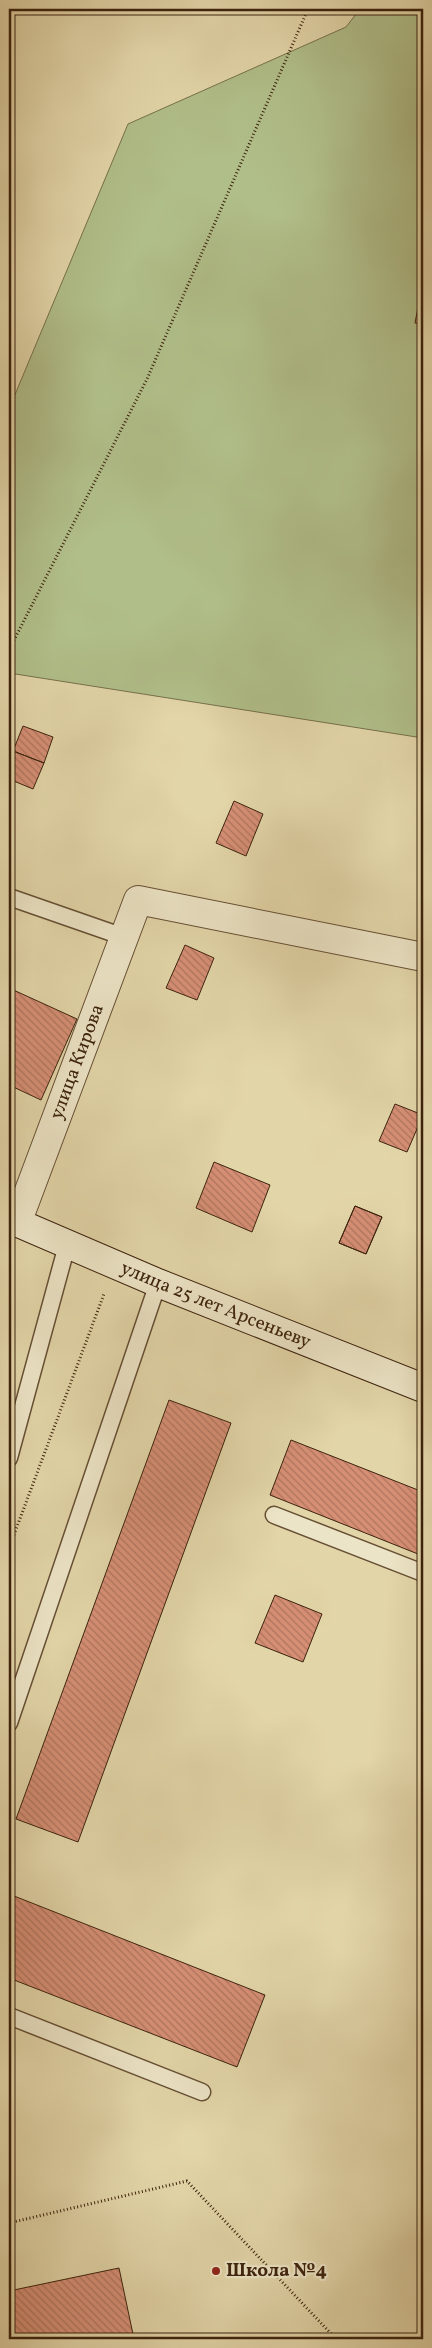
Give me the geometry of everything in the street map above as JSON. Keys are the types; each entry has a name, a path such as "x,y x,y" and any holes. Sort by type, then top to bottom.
{"main road":[{"name":"улица Кирова","path":"13,1221 138,900 423,957"},
{"name":"улица 25 лет Арсеньеву","path":"13,1221 67,1246 115,1263 158,1283 423,1388"},
{"path":"13,1221 423,1388"}],"lane":[{"path":"9,897 124,937"},
{"path":"9,1458 67,1246"},
{"path":"9,1723 158,1283"},
{"path":"274,1515 423,1574"},
{"path":"9,2016 202,2092"}],"path":[{"path":"9,650 147,379 308,9"},
{"path":"9,1548 115,1263"},
{"path":"9,2223 186,2181 336,2339"}],"green space":[{"path":"360,9 423,9 423,738 9,673 9,409 128,124 346,27"}],"building":[{"path":"423,281 423,324 415,323"},
{"path":"23,726 53,737 44,763 13,751"},
{"path":"13,751 44,763 33,789 9,779 9,762"},
{"path":"234,801 263,814 246,856 216,843"},
{"path":"185,945 214,958 197,1000 166,988"},
{"path":"9,988 77,1019 41,1100 9,1085"},
{"path":"423,1023 423,1038 418,1035"},
{"path":"395,1104 423,1115 407,1152 379,1141"},
{"path":"214,1162 270,1185 252,1232 196,1208"},
{"path":"355,1206 382,1217 366,1254 339,1243"},
{"path":"355,1206 382,1217 366,1254 339,1243"},
{"path":"169,1400 231,1423 78,1842 16,1819"},
{"path":"291,1440 423,1492 423,1556 270,1495"},
{"path":"275,1595 322,1614 303,1662 255,1643"},
{"path":"9,1894 265,1995 237,2067 9,1978"},
{"path":"119,2268 134,2339 9,2339 9,2291"}],"place":[{"name":"Школа №4","path":"216,2271"}]}
